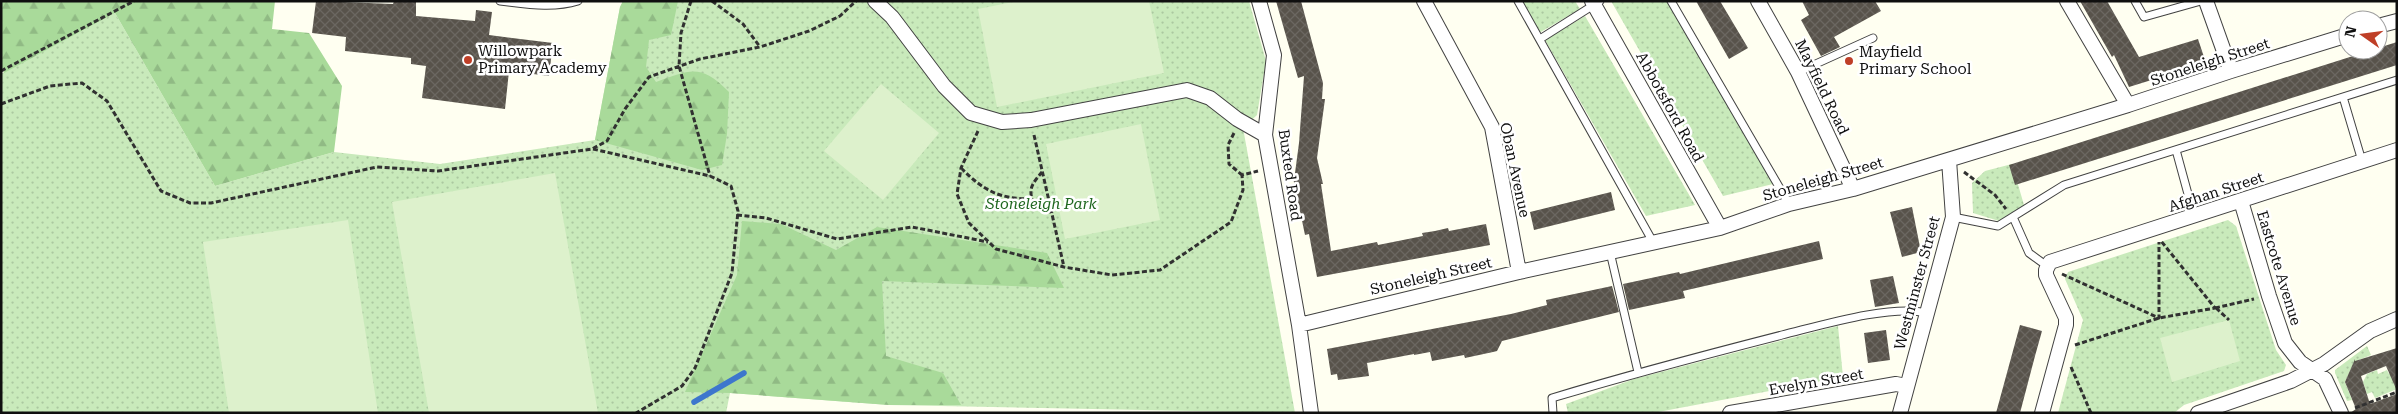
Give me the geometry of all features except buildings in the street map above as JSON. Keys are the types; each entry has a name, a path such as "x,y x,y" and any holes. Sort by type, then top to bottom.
{"street":[{"path":"875,1 892,16 944,86 971,113 1002,122 1030,120 1187,90 1210,98 1230,114 1265,135"},
{"name":"Buxted Road","path":"1259,1 1274,55 1265,135 1299,325 1311,413"},
{"name":"Oban Avenue","path":"1424,1 1492,127 1519,272"},
{"name":"Mayfield Road","path":"1758,1 1798,72 1853,188"},
{"path":"2067,1 2128,105"},
{"path":"2206,1 2231,71"},
{"name":"Abbotsford Road","path":"1595,2 1720,228"},
{"name":"Stoneleigh Street","path":"1299,325 1519,272 1720,228 1789,204 1853,188 1949,160 2338,38"},
{"name":"Afghan Street","path":"2048,266 2057,258 2397,150"},
{"name":"Westminster Street","path":"1900,413 1953,217 1949,160"},
{"name":"Eastcote Avenue","path":"2241,201 2268,296 2285,343 2300,362 2325,379 2345,411"},
{"path":"2042,413 2066,325 2066,318 2046,275 2048,266"},
{"path":"2198,413 2291,381 2312,371 2370,330 2397,319"},
{"name":"Evelyn Street","path":"1730,413 1896,384 1906,386"}],"lane":[{"path":"500,1 538,6 568,4 578,1"},
{"path":"1518,1 1653,242"},
{"path":"1671,1 1789,204"},
{"path":"2135,1 2144,17 2201,1"},
{"path":"1540,38 1595,2"},
{"path":"1798,72 1873,38"},
{"path":"1953,217 1998,226 2064,185 2397,80"},
{"path":"2343,97 2362,162"},
{"path":"2176,150 2194,216"},
{"path":"2013,217 2028,253 2048,266"},
{"path":"1610,252 1638,372"},
{"path":"1553,413 1552,398 1638,372 1847,319 1915,310 1927,313"}],"path":[{"path":"1,71 134,1"},
{"path":"691,1 681,33 679,66 710,176"},
{"path":"712,1 744,24 760,47"},
{"path":"1,104 50,86 82,83 107,100 160,191 190,203 211,203 377,167 438,171 592,149 607,141 625,108 649,77 700,59 760,47 809,31 840,16 856,1"},
{"path":"984,117 962,168 957,194 969,223 996,249 1064,268 1112,276 1160,270 1231,222 1244,190 1242,175 1230,164 1228,145 1234,132 1230,114"},
{"path":"1030,120 1064,268"},
{"path":"592,149 710,176 731,186 737,215 732,273 694,368 682,386 636,413"},
{"path":"1949,160 1995,195 2013,217"},
{"path":"1242,175 1271,167"},
{"path":"962,168 972,179 994,194 1014,199 1032,199"},
{"path":"1042,172 1033,183 1031,190 1032,199 1034,205 1040,210 1051,212"},
{"path":"737,215 766,218 837,239 912,227 988,242"},
{"path":"2159,318 2159,239 2215,308 2229,320"},
{"path":"2061,273 2159,318"},
{"path":"2074,345 2077,346 2159,318 2268,296"},
{"path":"2067,366 2071,366 2091,413"},
{"path":"2345,411 2397,392"}],"green space":[{"path":"1,1 275,1 272,29 309,33 342,86 334,152 215,186 115,13 4,73 1,66"},
{"name":"Stoneleigh Park","path":"623,1 1249,1 1266,61 1257,115 1243,128 1295,413 889,405 730,393 726,413 1,413 1,74 115,13 215,186 334,152 440,164 595,140 620,7"},
{"path":"623,1 678,1 671,35 649,40 646,67 656,82 678,74 695,72 710,77 729,92 727,134 722,165 702,170 595,140 620,7"},
{"path":"1018,1 1149,1 1164,73 997,107 978,9"},
{"path":"1521,1 1575,1 1580,9 1539,33"},
{"path":"1611,1 1667,1 1773,184 1723,196"},
{"path":"1585,16 1695,205 1646,216 1545,40"},
{"path":"881,84 939,133 883,200 824,151"},
{"path":"1141,124 1160,220 1065,239 1046,144"},
{"path":"2012,164 2024,205 1999,221 1973,213 1972,183 1985,171"},
{"path":"555,173 598,413 429,413 392,202"},
{"path":"348,220 378,413 229,413 203,242"},
{"path":"2228,220 2236,226 2276,350 2286,365 2284,371 2184,405 2174,413 2058,413 2083,320 2065,279 2068,272"},
{"path":"742,221 781,224 836,250 877,227 1047,253 1064,288 882,281 886,356 943,373 961,405 889,405 730,393 685,392 737,275"},
{"path":"2229,320 2240,361 2172,382 2160,338"},
{"path":"1838,326 1843,377 1653,413 1568,413 1566,404 1634,379"},
{"path":"2367,346 2371,355 2354,362 2345,382 2352,400 2347,401 2335,370"},
{"path":"2377,370 2378,374 2387,370 2389,374 2397,371 2397,389 2375,398 2372,392 2367,394 2363,382 2367,374"}],"waterway":[{"path":"694,402 744,373"}],"place":[{"name":"Willowpark Primary Academy","path":"468,60"},
{"name":"Mayfield Primary School","path":"1849,61"}]}
